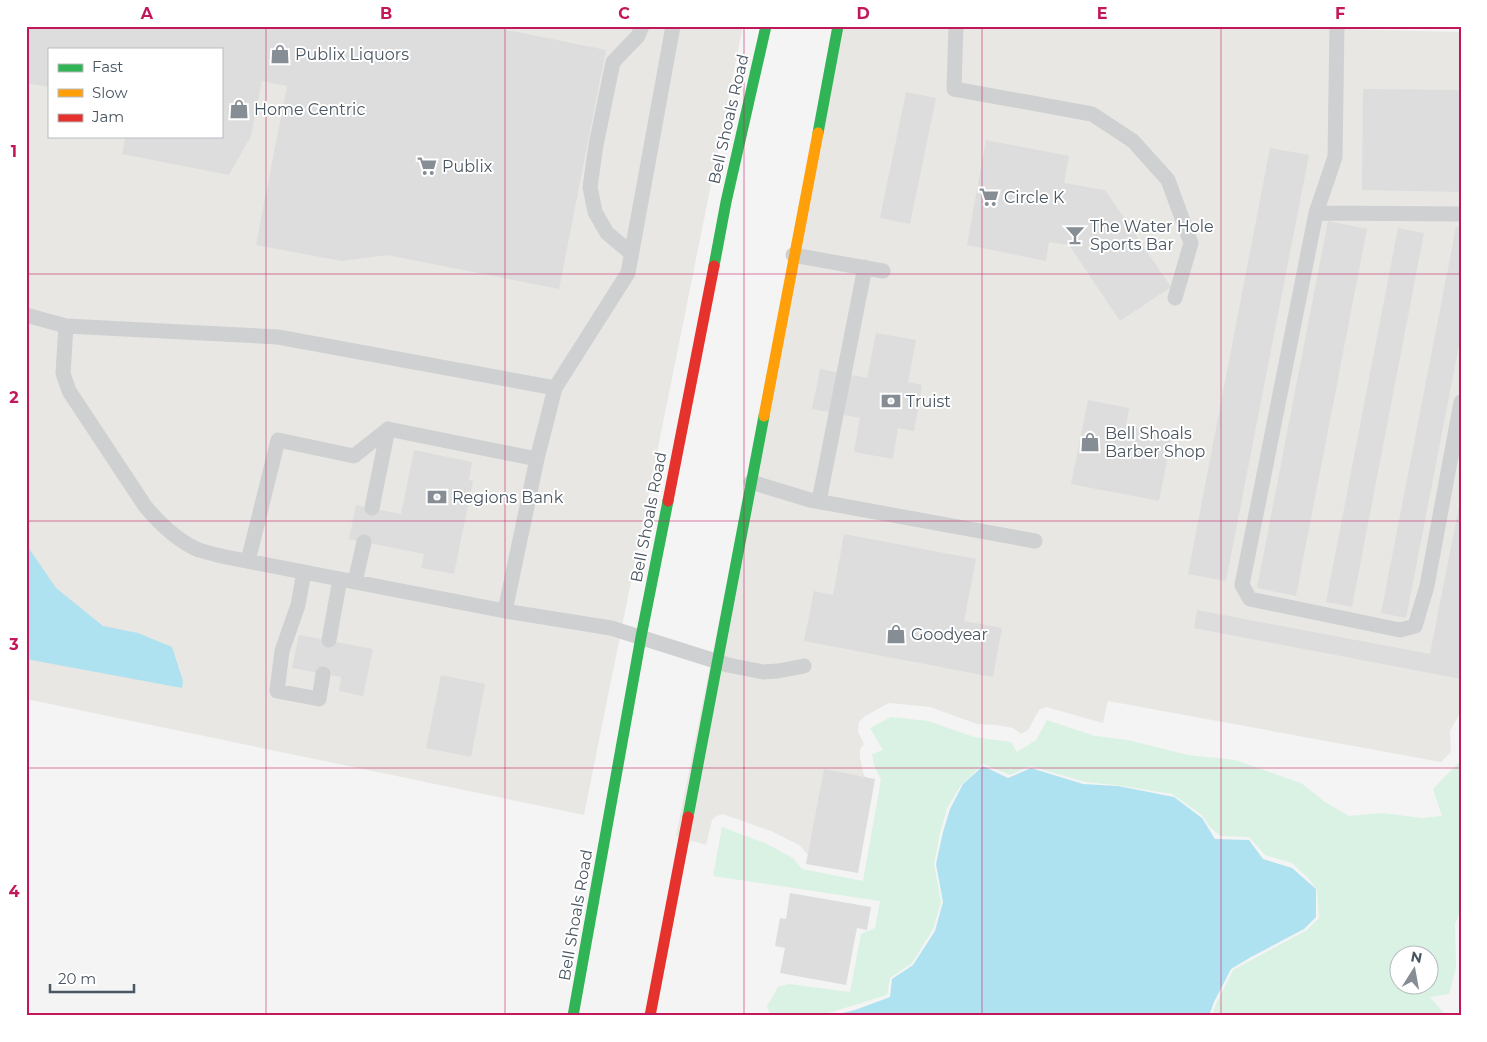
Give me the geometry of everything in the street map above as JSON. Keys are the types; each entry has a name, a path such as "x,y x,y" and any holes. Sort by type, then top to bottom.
{"main road":[{"name":"Bell Shoals Road","path":"574,1016 641,637 726,202 766,26"},
{"path":"650,1016 838,26"}],"lane":[{"path":"632,253 606,233 595,212 590,187 596,145 613,62 638,36 642,26"},
{"path":"505,611 554,388 628,273 673,26"},
{"path":"956,26 954,89 1092,114 1133,141 1168,180 1191,243 1175,298"},
{"path":"1337,26 1335,157 1316,214 1242,584 1250,599 1400,630 1415,626 1428,586 1461,402"},
{"path":"1316,214 1461,214"},
{"path":"793,255 884,271"},
{"path":"819,501 864,267"},
{"path":"26,315 66,326 278,336 554,388"},
{"path":"66,326 63,373 69,391 145,506 158,522 176,536 198,549 226,557 347,581 505,611 611,628 728,665 763,672 804,666"},
{"path":"388,428 537,459"},
{"path":"248,561 278,440 354,456 388,428"},
{"path":"372,508 388,428"},
{"path":"751,482 819,501 1035,541"},
{"path":"329,640 347,581 364,542"},
{"path":"304,572 298,604 282,651 277,691 319,699 323,674"}],"shaded area":[{"path":"26,26 743,26 584,815 26,699"},
{"path":"838,26 1225,26 1461,32 1461,711 1450,731 1451,752 1441,762 1108,701 1103,723 1046,707 1039,710 1028,730 1021,734 1013,728 977,724 930,707 889,703 865,716 859,722 858,732 864,744 860,749 860,757 863,772 868,783 809,856 799,845 771,831 722,814 712,820 706,845 676,836"}],"green space":[{"path":"891,717 928,721 974,737 1011,742 1017,752 1036,740 1047,720 1095,736 1128,740 1188,755 1235,760 1301,783 1325,802 1349,816 1383,813 1422,818 1442,816 1433,789 1461,760 1461,909 1455,924 1456,968 1449,994 1430,997 1445,1016 1212,1016 1233,970 1307,930 1319,918 1317,890 1308,878 1292,863 1265,855 1249,837 1220,836 1210,827 1202,815 1172,794 1085,782 1030,766 1010,775 983,764 961,785 947,808 934,864 941,902 933,929 912,963 890,978 887,995 819,1016 771,1016 767,1006 778,987 789,984 850,992 861,934 875,928 880,901 713,876 722,827 765,843 793,858 802,869 863,881 881,780 874,765 872,754 883,750 870,728"}],"water":[{"path":"26,544 56,588 103,626 138,633 172,647 183,681 182,688 26,659"},
{"path":"983,766 1008,778 1031,768 1083,784 1118,786 1174,797 1202,818 1215,839 1249,840 1263,859 1292,868 1316,889 1316,917 1304,929 1231,969 1209,1016 830,1016 855,1010 890,997 892,979 913,965 935,931 943,902 936,864 943,832 950,809 963,784"}],"building":[{"name":"Publix","path":"26,26 487,26 606,50 559,289 387,255 342,261 256,245 287,86 262,81 251,136 229,175 122,154 126,138 222,138 222,48 48,48 48,87 26,83"},
{"path":"1363,89 1461,90 1461,192 1362,190"},
{"path":"906,92 936,98 910,224 880,218"},
{"path":"986,140 1069,156 1064,183 1105,190 1171,287 1120,321 1069,245 1049,242 1046,261 967,245"},
{"path":"1270,148 1309,155 1226,581 1188,574"},
{"path":"1328,221 1367,229 1296,596 1257,588"},
{"path":"1456,227 1461,227 1461,335 1406,618 1381,613"},
{"path":"1398,228 1424,233 1352,607 1326,602"},
{"name":"Truist","path":"876,333 916,340 908,382 922,385 914,431 898,428 893,459 854,452 860,418 812,409 820,369 867,378"},
{"path":"1088,400 1129,408 1126,426 1172,434 1159,501 1071,484"},
{"name":"Regions Bank","path":"414,450 472,462 469,480 473,481 454,574 421,568 424,554 349,539 356,505 401,514"},
{"path":"1460,501 1461,679 1194,628 1197,610 1430,654"},
{"path":"844,534 976,559 964,621 1002,628 993,677 804,641 814,591 833,595"},
{"path":"299,635 373,649 363,696 339,691 341,677 292,668"},
{"path":"441,675 485,684 471,757 426,748"},
{"path":"824,769 875,779 858,873 806,864"},
{"path":"790,893 871,907 867,930 857,928 846,985 780,973 785,948 775,946 780,918 786,919"}],"traffic: fast":[{"path":"714,266 726,202 766,26"},
{"path":"818,133 838,26"},
{"path":"688,817 764,416"},
{"path":"573,1016 641,637 668,501"}],"traffic: slow":[{"path":"764,416 818,133"}],"traffic: jam":[{"path":"668,501 714,266"},
{"path":"650,1016 688,817"}],"place":[{"name":"Publix Liquors","path":"280,54"},
{"name":"Home Centric","path":"239,109"},
{"name":"Publix","path":"427,166"},
{"name":"Circle K","path":"989,197"},
{"name":"The Water Hole Sports Bar","path":"1075,235"},
{"name":"Truist","path":"891,401"},
{"name":"Bell Shoals Barber Shop","path":"1090,442"},
{"name":"Regions Bank","path":"437,497"},
{"name":"Goodyear","path":"896,634"}]}
